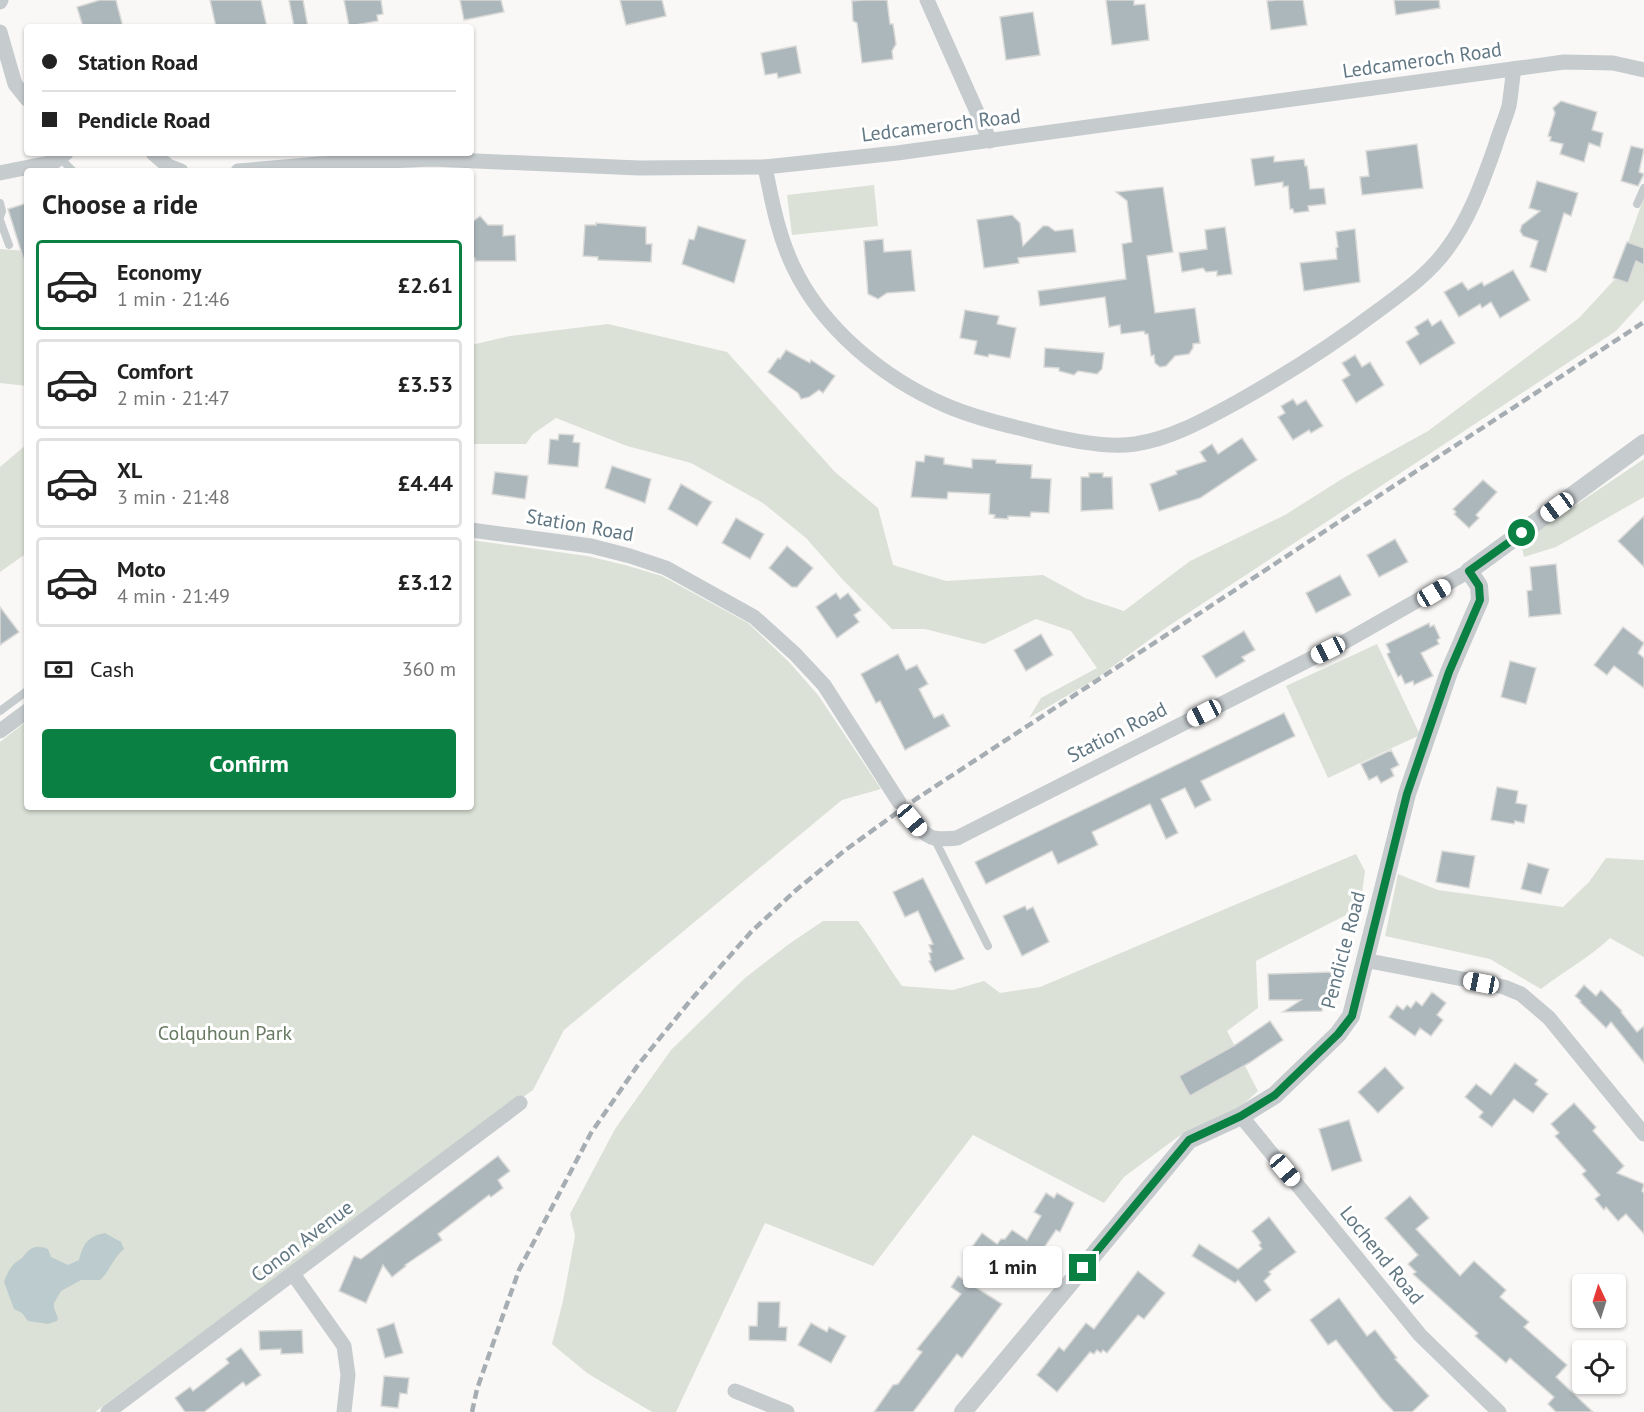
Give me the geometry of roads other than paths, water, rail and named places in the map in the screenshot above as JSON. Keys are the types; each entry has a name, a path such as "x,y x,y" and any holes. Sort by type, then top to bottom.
{"street":[{"path":"927,0 990,141"},
{"path":"1,41 15,84 24,95"},
{"name":"Ledcameroch Road","path":"273,168 432,159 639,168 765,167 990,141 1564,62 1613,63 1644,70"},
{"path":"765,167 783,242 793,266 823,313 879,366 907,385 946,405 992,422 1053,436 1103,444 1131,445 1173,434 1283,376 1351,332 1429,270 1447,250 1471,211 1509,106 1514,69"},
{"path":"29,168 40,166 63,156"},
{"path":"156,156 173,168"},
{"path":"0,173 24,169"},
{"name":"Station Road","path":"935,840 957,838 1348,640 1469,571 1644,443"},
{"name":"Station Road","path":"474,530 591,546 630,556 666,568 754,617 795,654 824,685 900,802"},
{"name":"Pendicle Road","path":"963,1412 1189,1140 1241,1116 1275,1095 1338,1034 1352,1016 1364,960 1407,794 1449,672 1480,600 1479,586 1469,571"},
{"path":"0,731 24,713"},
{"path":"912,820 922,832 935,840"},
{"path":"1364,960 1504,987 1521,994 1550,1018 1644,1134"},
{"name":"Conon Avenue","path":"108,1412 520,1103"},
{"name":"Lochend Road","path":"1241,1116 1420,1335 1499,1412"},
{"path":"293,1274 344,1346 348,1375 344,1412"},
{"path":"735,1390 787,1412"}],"lane":[{"path":"1637,204 1644,188"},
{"path":"0,203 2,211 0,219 9,245"},
{"path":"0,711 24,693"},
{"path":"935,840 988,946"}],"railway":[{"path":"472,1412 477,1389 519,1270 591,1133 638,1065 690,1001 751,932 795,891 844,851 916,799 1644,322"}],"park label":[{"name":"Colquhoun Park","path":"225,1033"}]}
